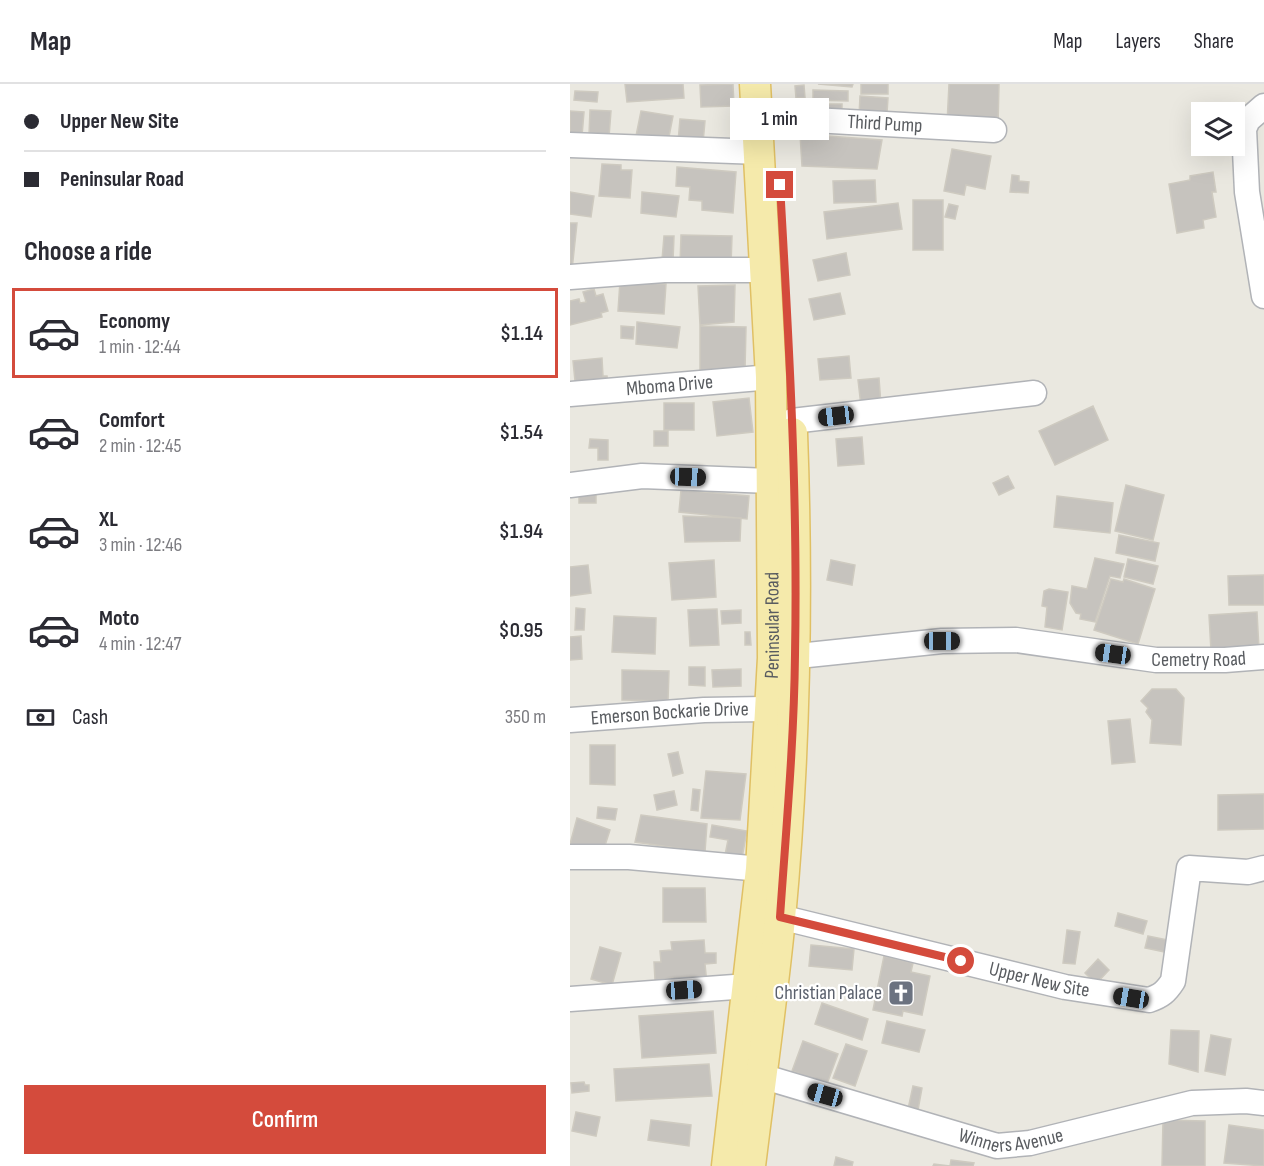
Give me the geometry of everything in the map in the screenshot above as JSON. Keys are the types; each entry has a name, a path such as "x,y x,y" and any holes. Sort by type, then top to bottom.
{"main road":[{"name":"Peninsular Road","path":"750,1166 748,986 768,916 761,869 770,709 784,657 773,481 771,377 755,84"},
{"name":"Peninsular Road","path":"727,1166 750,1074 768,916 784,657 796,531 775,84"}],"street":[{"path":"1264,106 1248,120 1244,129 1247,192 1264,296"},
{"name":"Third Pump","path":"777,118 994,130"},
{"path":"570,145 760,152"},
{"path":"570,277 664,270 764,270"},
{"name":"Mboma Drive","path":"570,394 771,377"},
{"path":"792,421 1034,393"},
{"path":"570,485 642,476 773,481"},
{"name":"Cemetry Road","path":"784,657 942,641 1016,640 1156,660 1225,660 1264,657"},
{"name":"Emerson Bockarie Drive","path":"570,720 704,710 770,709"},
{"path":"570,857 629,857 761,869"},
{"name":"Upper New Site","path":"768,916 1065,987 1149,1000 1161,996 1173,981 1189,868 1248,872 1264,868"},
{"path":"570,999 748,986"},
{"name":"Winners Avenue","path":"750,1074 997,1146 1030,1143 1192,1103 1246,1101 1264,1103"}],"building":[{"path":"625,84 683,84 684,98 627,102"},
{"path":"733,84 734,106 701,107 700,85"},
{"path":"818,84 853,84 852,87"},
{"path":"861,84 888,84 888,94 861,94"},
{"path":"949,84 999,84 998,126 947,124"},
{"path":"804,85 805,98 796,98 795,86"},
{"path":"813,90 848,91 848,101 813,100"},
{"path":"575,91 598,92 597,102 574,100"},
{"path":"860,96 888,98 887,113 859,116"},
{"path":"795,99 808,102 805,117 792,114"},
{"path":"810,104 842,104 842,117 810,117"},
{"path":"590,110 611,111 609,137 589,135"},
{"path":"570,111 584,112 582,136 570,135"},
{"path":"641,111 673,116 668,142 636,136"},
{"path":"680,119 705,121 703,143 678,142"},
{"path":"800,134 882,140 877,169 802,166"},
{"path":"952,149 991,156 985,189 966,185 964,195 944,191"},
{"path":"602,164 621,165 621,170 632,170 630,198 599,196"},
{"path":"677,167 736,172 733,213 702,210 702,201 689,200 690,187 676,186"},
{"path":"1213,172 1216,192 1212,192 1216,217 1203,220 1204,228 1177,233 1169,184 1190,180 1190,176"},
{"path":"1012,175 1019,176 1019,181 1029,182 1028,193 1010,192"},
{"path":"875,180 876,202 834,203 833,181"},
{"path":"570,192 594,196 591,217 570,214"},
{"path":"642,192 679,196 676,217 641,213"},
{"path":"913,200 943,200 943,250 913,250"},
{"path":"898,203 902,229 827,239 824,212"},
{"path":"949,204 958,206 955,219 945,217"},
{"path":"570,223 577,223 572,270 570,270"},
{"path":"681,235 732,236 731,266 680,265"},
{"path":"664,236 674,236 673,261 662,260"},
{"path":"846,253 850,275 818,281 813,260"},
{"path":"620,281 666,284 664,314 618,311"},
{"path":"735,285 734,322 700,325 698,286"},
{"path":"594,289 596,296 603,294 608,311 601,313 602,317 570,325 570,301 579,299 580,303 586,302 583,292"},
{"path":"840,293 845,314 814,320 809,299"},
{"path":"637,322 680,327 677,348 636,344"},
{"path":"621,326 634,327 633,339 621,338"},
{"path":"700,326 746,327 745,371 700,371"},
{"path":"849,356 851,378 820,380 818,359"},
{"path":"602,358 603,376 607,376 608,384 584,386 584,381 575,381 573,361"},
{"path":"879,378 881,405 861,406 858,380"},
{"path":"749,398 753,432 717,436 713,402"},
{"path":"664,403 694,403 694,430 664,430"},
{"path":"1093,406 1108,440 1055,465 1039,431"},
{"path":"654,431 668,431 668,446 654,446"},
{"path":"862,437 864,464 838,466 836,439"},
{"path":"590,439 608,440 608,460 598,460 598,448 589,448"},
{"path":"1008,476 1014,488 999,495 993,483"},
{"path":"1126,485 1164,495 1153,540 1115,531"},
{"path":"681,490 749,496 747,519 679,512"},
{"path":"579,493 596,494 596,503 579,503"},
{"path":"1057,496 1113,503 1110,533 1054,527"},
{"path":"683,516 741,518 740,541 685,542"},
{"path":"1119,535 1159,543 1155,561 1116,553"},
{"path":"1095,558 1124,564 1120,578 1110,576 1095,622 1080,619 1081,614 1076,613 1070,603 1072,586 1087,589"},
{"path":"1128,559 1158,566 1153,584 1124,577"},
{"path":"714,560 716,597 672,600 669,563"},
{"path":"831,560 855,565 852,585 827,580"},
{"path":"588,565 591,593 570,596 570,567"},
{"path":"1264,575 1264,605 1229,605 1228,576"},
{"path":"1111,579 1123,582 1124,579 1155,589 1138,644 1094,630"},
{"path":"1049,589 1068,592 1062,630 1045,627 1047,607 1042,606 1044,591"},
{"path":"576,608 585,609 584,630 575,630"},
{"path":"717,609 719,645 690,646 688,610"},
{"path":"741,610 741,623 722,624 721,611"},
{"path":"1257,612 1259,649 1211,651 1209,615"},
{"path":"614,616 656,618 655,654 612,652"},
{"path":"745,632 750,632 751,645 745,645"},
{"path":"581,636 582,659 570,660 570,637"},
{"path":"689,667 705,667 705,686 689,685"},
{"path":"741,669 741,686 713,687 712,670"},
{"path":"622,670 669,671 668,701 622,700"},
{"path":"1152,689 1176,689 1184,698 1181,745 1150,743 1152,720 1146,712 1148,708 1141,701"},
{"path":"1130,719 1135,762 1112,764 1108,721"},
{"path":"590,745 615,745 615,785 590,784"},
{"path":"678,752 683,773 673,776 668,754"},
{"path":"706,771 746,774 740,820 701,818"},
{"path":"693,789 700,790 698,811 691,810"},
{"path":"674,791 677,805 657,810 654,795"},
{"path":"1264,794 1264,829 1218,830 1218,795"},
{"path":"598,807 617,809 615,820 597,818"},
{"path":"641,815 707,824 705,852 635,842"},
{"path":"577,818 610,830 602,855 570,844"},
{"path":"712,825 747,831 742,858 725,855 728,840 710,837"},
{"path":"663,888 705,888 706,922 663,922"},
{"path":"1118,913 1147,921 1143,934 1115,926"},
{"path":"1067,930 1080,932 1075,964 1063,963"},
{"path":"1148,936 1168,940 1165,952 1145,948"},
{"path":"704,940 705,953 716,953 716,963 705,964 707,984 674,986 673,978 655,980 654,962 661,962 660,951 672,950 671,942"},
{"path":"811,945 854,949 852,970 809,966"},
{"path":"600,947 621,953 612,985 591,979"},
{"name":"Christian Palace","path":"884,956 913,963 911,972 930,976 922,1015 903,1011 902,1016 873,1010"},
{"path":"1098,959 1109,970 1096,984 1085,973"},
{"path":"822,1003 868,1019 862,1040 815,1024"},
{"path":"713,1011 716,1053 642,1058 639,1016"},
{"path":"887,1021 925,1030 919,1052 882,1043"},
{"path":"1171,1030 1199,1031 1198,1072 1169,1064"},
{"path":"1211,1035 1231,1039 1225,1075 1205,1071"},
{"path":"803,1041 838,1054 827,1084 792,1071"},
{"path":"846,1044 867,1051 855,1086 833,1078"},
{"path":"709,1064 712,1096 616,1101 614,1069"},
{"path":"584,1082 585,1085 589,1085 589,1091 572,1093 571,1083"},
{"path":"913,1086 922,1088 918,1110 908,1109"},
{"path":"576,1112 600,1117 596,1136 572,1131"},
{"path":"651,1120 691,1125 689,1146 648,1140"},
{"path":"1163,1120 1205,1121 1205,1166 1162,1166"},
{"path":"1229,1125 1264,1130 1264,1166 1224,1163"},
{"path":"836,1157 853,1162 852,1166 834,1166"},
{"path":"951,1160 974,1163 973,1166 950,1166"}],"place":[{"name":"Christian Palace","path":"901,993"}],"route":[{"path":"780,185 788,318 796,552 795,657 780,917 961,961"}]}
